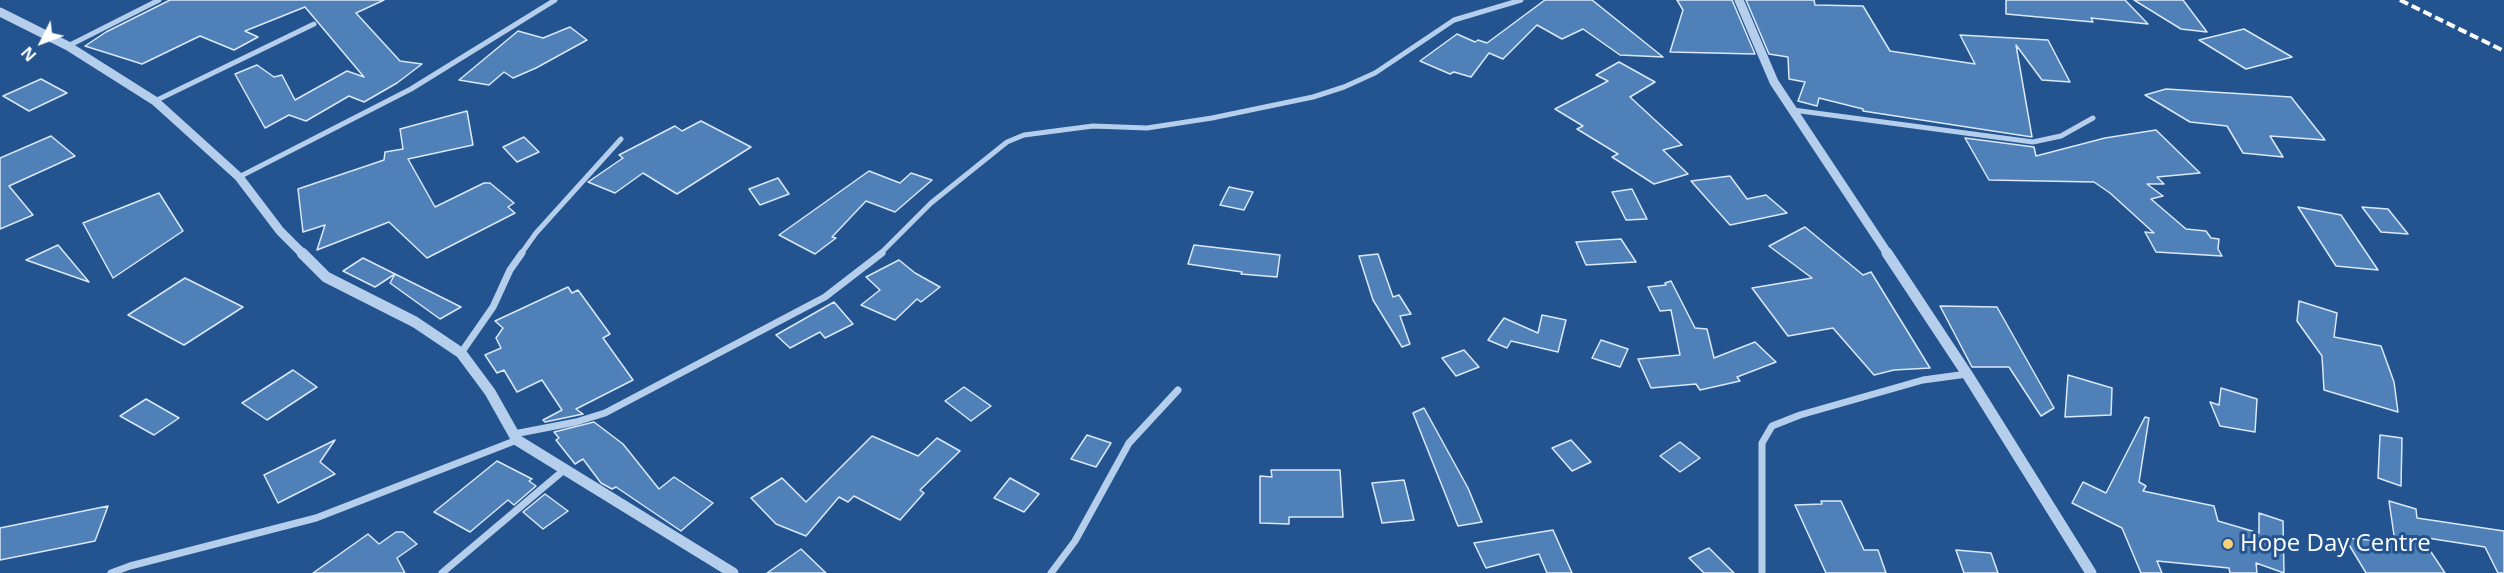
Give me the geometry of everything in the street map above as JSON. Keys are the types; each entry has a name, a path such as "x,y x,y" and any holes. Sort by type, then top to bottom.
{"street":[{"path":"68,46 159,0"},
{"path":"239,177 411,89 555,0"},
{"path":"111,573 130,566 316,518 515,437 605,413 825,297 875,260 931,203 982,160 1007,142 1024,135 1093,126 1147,128 1212,118 1313,97 1344,87 1375,73 1454,20 1521,0"},
{"path":"1739,0 1774,82 1966,374 2091,573"},
{"path":"0,12 68,46 155,101 239,177 280,231 326,277 416,322 461,352 490,392 515,437 564,470 734,573"},
{"path":"155,101 314,24"},
{"path":"1793,110 2033,142 2061,135 2093,118"},
{"path":"461,352 493,307 510,270 536,233 621,139"},
{"path":"1762,573 1762,443 1772,426 1800,415 1886,389 1923,380 1966,374"},
{"path":"1051,573 1075,541 1128,443 1178,390"},
{"path":"442,573 564,470"}],"building":[{"path":"170,0 384,0 356,13 400,61 422,64 397,83 364,102 349,96 306,121 289,115 265,128 235,74 257,65 274,77 282,75 295,100 347,71 364,77 305,7 245,31 258,37 234,50 200,36 142,64 85,46 106,32"},
{"path":"1545,0 1592,0 1663,57 1620,55 1583,29 1562,39 1537,25 1503,59 1489,53 1471,77 1454,72 1450,74 1420,61 1457,34 1475,42 1478,40 1487,43"},
{"path":"1677,0 1732,0 1755,54 1670,52 1683,10"},
{"path":"1746,0 1814,0 1815,5 1863,6 1890,51 1975,64 1960,35 2048,40 2070,82 2042,80 2016,45 2032,137 1863,111 1863,109 1819,98 1817,106 1798,101 1805,82 1789,79 1788,57 1769,54"},
{"path":"2006,0 2125,0 2148,24 2091,18 2093,22 2006,14"},
{"path":"2134,0 2183,0 2207,32 2181,29"},
{"path":"570,27 587,40 536,68 513,78 504,72 489,85 459,80 518,31 543,38"},
{"path":"2244,29 2292,57 2246,69 2199,40"},
{"path":"1619,62 1655,82 1630,97 1682,145 1663,150 1688,174 1654,184 1612,157 1618,154 1577,129 1583,126 1555,109 1608,81 1596,75"},
{"path":"41,79 67,93 29,111 3,96"},
{"path":"2166,89 2291,97 2325,140 2270,136 2283,157 2243,153 2227,126 2190,122 2145,95"},
{"path":"467,111 473,145 408,159 435,207 484,183 490,183 514,203 508,207 515,213 427,258 389,222 317,250 325,225 303,232 298,189 384,160 385,152 403,149 400,129"},
{"path":"701,121 751,147 677,194 643,173 615,193 588,182 623,158 619,155 675,126 682,131"},
{"path":"2156,130 2200,173 2157,177 2164,184 2147,184 2163,196 2151,199 2186,229 2206,231 2211,238 2219,239 2218,249 2222,256 2156,252 2145,232 2154,233 2110,193 2094,182 1989,180 1965,138 2034,147 2036,156 2105,138"},
{"path":"51,136 75,156 9,186 33,215 0,229 0,158"},
{"path":"524,137 539,152 517,162 503,147"},
{"path":"869,171 900,183 911,173 932,180 895,212 866,201 832,237 836,238 815,254 779,235"},
{"path":"1730,176 1747,199 1766,195 1787,213 1730,225 1691,181"},
{"path":"778,178 789,194 760,205 749,189"},
{"path":"1229,187 1253,192 1244,210 1220,205"},
{"path":"1632,189 1647,219 1626,220 1612,192"},
{"path":"159,193 183,231 113,278 83,223"},
{"path":"2298,207 2341,215 2378,270 2336,266"},
{"path":"2362,207 2388,209 2408,234 2381,232"},
{"path":"1805,227 1863,275 1871,272 1930,368 1894,370 1874,375 1833,328 1788,336 1752,288 1812,278 1769,246"},
{"path":"1621,239 1636,262 1586,265 1576,242"},
{"path":"58,245 89,282 26,260"},
{"path":"1194,245 1280,255 1277,277 1241,274 1242,272 1188,264"},
{"path":"1378,254 1393,297 1399,295 1411,314 1400,316 1410,344 1402,347 1373,300 1359,256"},
{"path":"363,258 395,274 375,287 343,271"},
{"path":"899,260 915,273 940,287 921,302 917,299 895,320 861,305 880,290 866,277"},
{"path":"395,274 461,307 440,319 390,283"},
{"path":"185,278 243,307 184,345 128,315"},
{"path":"1671,281 1695,328 1707,329 1714,358 1755,342 1776,362 1737,377 1740,381 1700,390 1696,384 1651,388 1638,359 1680,355 1671,310 1660,311 1648,287 1666,285 1665,283"},
{"path":"568,287 572,293 578,290 610,334 603,338 633,380 576,409 583,414 545,422 543,420 562,410 542,380 517,392 504,370 497,373 485,355 501,348 496,338 503,328 495,321"},
{"path":"2299,301 2337,313 2334,337 2381,346 2394,382 2398,412 2324,390 2322,356 2297,321"},
{"path":"834,302 853,324 825,338 820,332 790,348 776,335"},
{"path":"1940,306 1997,307 2054,408 2041,416 2009,367 1972,367"},
{"path":"1542,315 1566,320 1558,352 1511,341 1507,348 1488,340 1504,318 1538,333"},
{"path":"1601,340 1628,349 1620,367 1592,358"},
{"path":"1464,350 1479,367 1456,376 1442,358"},
{"path":"293,370 317,387 267,420 242,403"},
{"path":"2068,375 2112,388 2111,415 2065,417"},
{"path":"964,387 991,406 971,421 945,401"},
{"path":"2221,388 2257,399 2255,432 2220,426 2210,402 2219,405"},
{"path":"146,399 179,418 154,435 120,416"},
{"path":"1424,408 1468,488 1482,522 1458,526 1413,413"},
{"path":"2145,417 2149,418 2139,482 2146,486 2143,491 2214,506 2218,521 2259,533 2259,513 2283,521 2284,573 2256,563 2257,573 2230,573 2229,568 2157,561 2162,573 2141,573 2122,528 2072,503 2083,482 2106,493"},
{"path":"594,422 623,444 659,489 674,477 713,503 681,531 616,487 612,489 601,483 583,459 575,464 556,440 559,438 554,432"},
{"path":"1087,435 1111,443 1096,467 1071,459"},
{"path":"2380,435 2402,438 2401,486 2378,478"},
{"path":"872,436 918,456 937,438 960,451 920,490 924,493 900,520 854,496 848,502 839,497 806,536 776,524 751,498 782,478 806,502"},
{"path":"335,440 320,462 335,474 278,503 264,475"},
{"path":"1571,440 1591,462 1572,471 1552,448"},
{"path":"1680,442 1700,458 1680,472 1660,456"},
{"path":"497,461 532,479 529,481 536,486 514,505 508,500 470,532 434,512"},
{"path":"1271,470 1340,470 1343,517 1289,517 1289,524 1260,523 1260,476 1272,477"},
{"path":"1010,478 1039,494 1024,512 994,498"},
{"path":"1404,480 1414,520 1382,523 1372,483"},
{"path":"545,494 568,511 543,529 523,512"},
{"path":"1821,501 1841,501 1864,550 1878,550 1886,573 1826,573 1795,505 1822,504"},
{"path":"2389,501 2416,509 2417,518 2504,531 2504,573 2498,573 2485,547 2421,537 2445,573 2366,573 2345,538 2395,542"},
{"path":"108,506 95,541 0,560 0,528"},
{"path":"1553,530 1572,573 1547,573 1539,554 1486,568 1474,543"},
{"path":"396,532 403,532 417,544 397,558 405,573 313,573 368,534 379,544"},
{"path":"1709,548 1734,573 1704,573 1689,558"},
{"path":"801,549 826,573 767,573"},
{"path":"1956,550 1991,553 1998,573 1964,573"}],"railway":[{"path":"2400,0 2504,51"}],"place":[{"name":"Hope Day Centre","path":"2228,544"}]}
